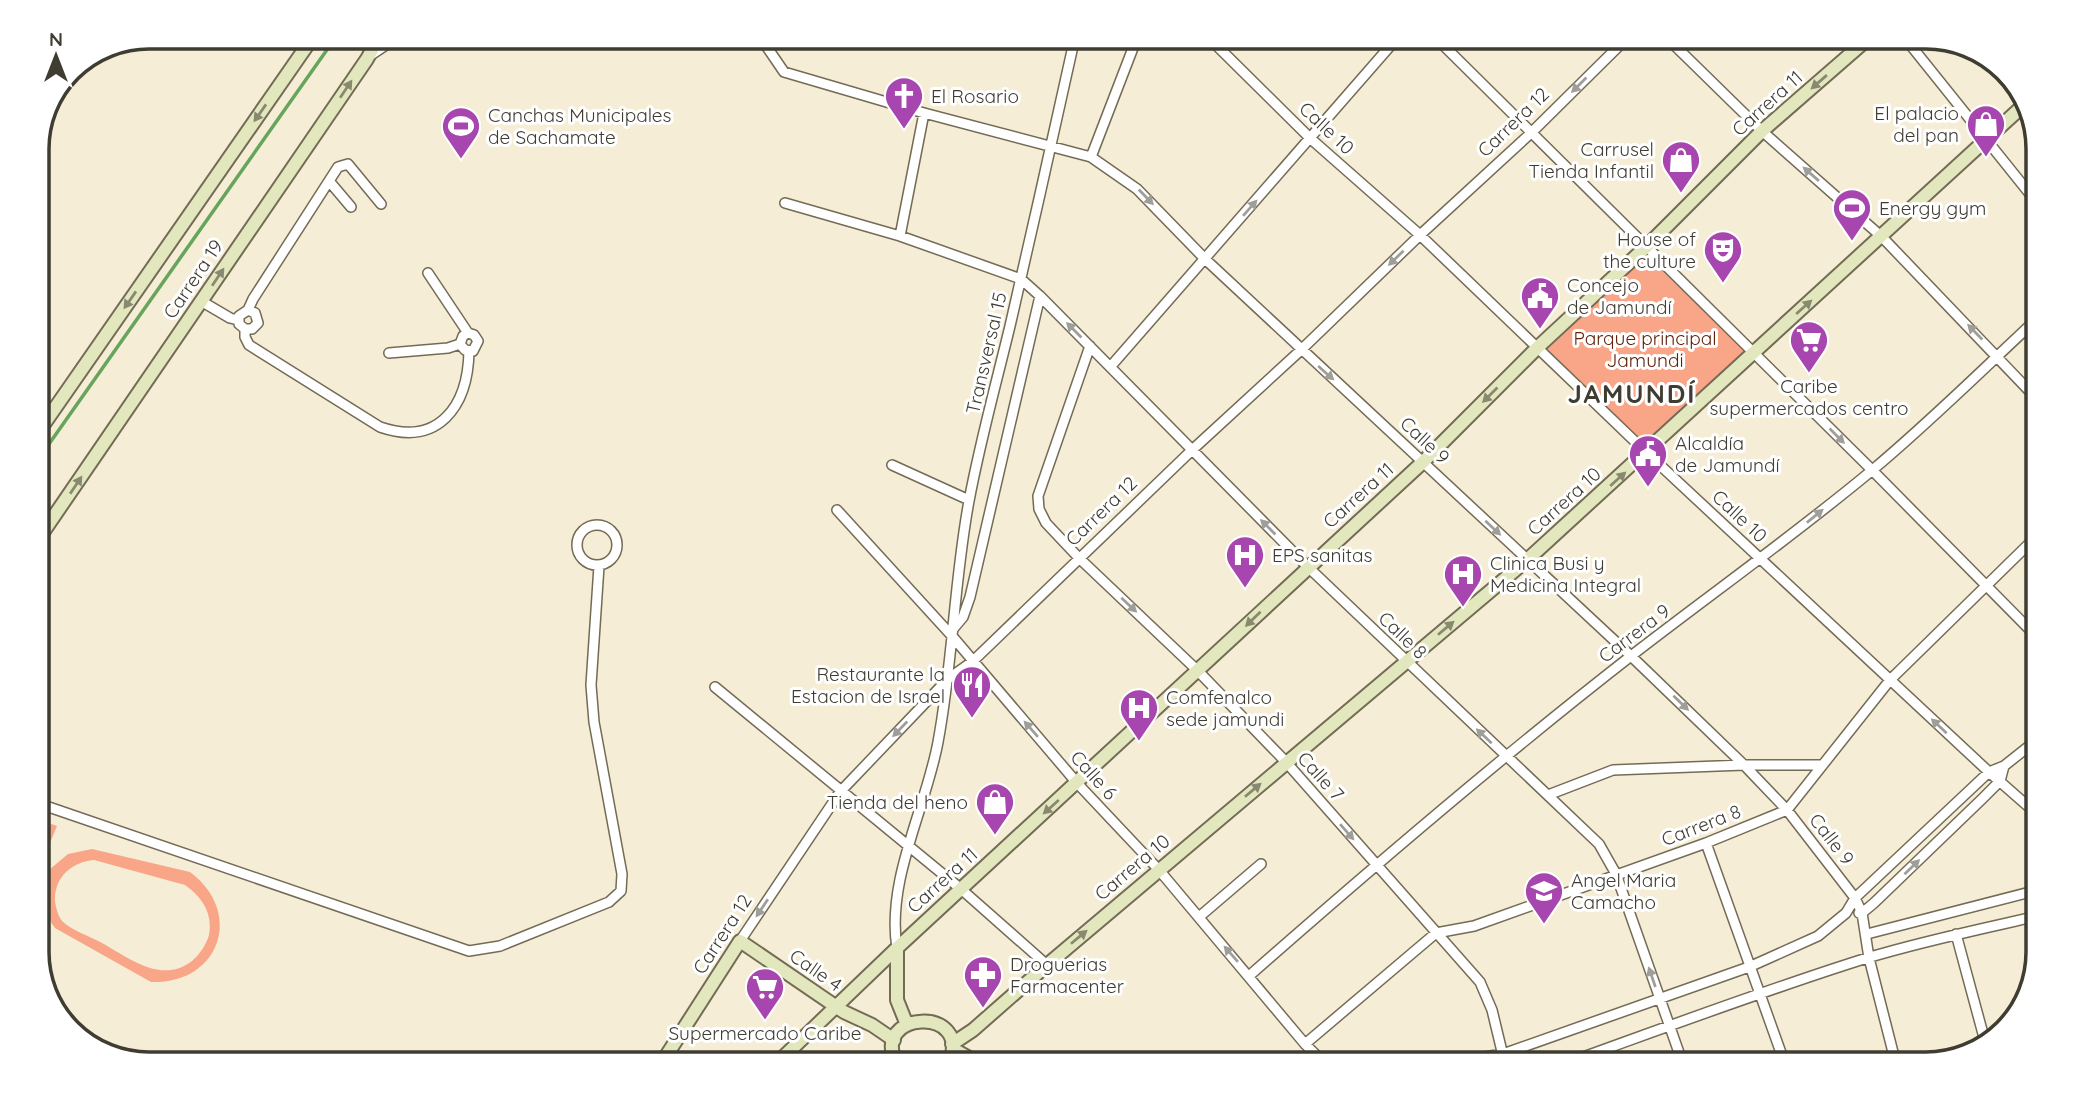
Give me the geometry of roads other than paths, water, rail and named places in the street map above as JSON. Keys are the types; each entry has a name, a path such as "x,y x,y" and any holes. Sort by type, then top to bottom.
{"main road":[{"name":"Carrera 19","path":"49,417 305,49"},
{"name":"Carrera 19","path":"49,523 372,49"},
{"name":"Carrera 11","path":"788,1052 897,948 1423,462 1538,346 1647,246 1762,131 1856,49"},
{"name":"Carrera 10","path":"952,1046 1527,560 1647,453 2018,110"},
{"name":"Calle 4","path":"740,940 835,1006 872,1025 900,1032 915,1021 934,1022 942,1027 952,1046"},
{"name":"Carrera 12","path":"670,1052 740,940"},
{"path":"893,1052 900,1032 897,948"},
{"path":"951,1052 952,1046 961,1052"}],"street":[{"path":"367,58 380,49"},
{"name":"Calle 9","path":"768,49 784,72 924,113 1091,157 1137,188 1205,260 1631,656 1787,810 1855,898 1862,913 1869,958 1893,1052"},
{"name":"Transversal 15","path":"948,679 956,588 969,500 1072,49"},
{"path":"1091,157 1132,49"},
{"name":"Calle 10","path":"1220,49 1311,139 1420,235 1647,453 2026,805"},
{"path":"1111,366 1388,49"},
{"path":"1447,49 2026,626"},
{"name":"Carrera 12","path":"740,940 840,792 948,679 972,662 1191,451 1531,133 1616,49"},
{"path":"1679,49 1762,131 1882,237 2026,387"},
{"path":"1914,49 2026,189"},
{"path":"900,236 924,113"},
{"path":"239,320 241,313 248,310 338,167 348,164 381,204"},
{"path":"329,181 351,207"},
{"path":"785,203 900,236 1021,279"},
{"path":"428,273 468,333 474,335 478,341 476,348 469,351 460,344"},
{"name":"Calle 8","path":"1021,279 1405,662 1599,844 1616,874 1679,1052"},
{"path":"953,632 963,617 970,597 1040,296"},
{"path":"201,301 230,318 239,320 245,329 249,345 380,427 398,433 429,430 449,416 467,379 469,351"},
{"path":"245,329 253,329 258,323 255,313 248,310"},
{"name":"Carrera 9","path":"1249,976 1376,865 1631,656 1762,559 1872,470 2026,329"},
{"path":"389,353 448,348 460,344 468,333"},
{"name":"Calle 7","path":"1090,346 1038,496 1046,523 1198,671 1286,762 1480,982 1492,1010 1502,1052"},
{"path":"892,465 969,500"},
{"name":"Calle 6","path":"837,510 953,632 972,662 1077,783 1159,870 1312,1052"},
{"path":"601,525 610,529 616,537 618,547 615,556 608,563 599,566 589,564 581,558 577,540 582,531 601,525"},
{"name":"Carrera 8","path":"1436,933 1474,926 1706,843 1787,810 1890,680 2026,547"},
{"path":"49,807 469,951 500,946 609,902 621,891 622,874 597,749 591,685 599,566"},
{"path":"897,948 895,910 908,848 937,745 948,679"},
{"path":"715,687 961,889 1047,965"},
{"path":"1523,1052 1749,967 1818,936 1846,913 1855,898 1989,772 2004,766 2026,749"},
{"path":"1548,796 1613,770 1822,765"},
{"path":"1846,913 1862,913 2000,781 2004,766"},
{"path":"1706,843 1781,1052"},
{"path":"1199,917 1261,864"},
{"path":"1867,934 2026,893"},
{"path":"1608,1052 1760,994 1869,958 1956,934 2026,919"},
{"path":"1305,1045 1436,933"},
{"path":"1956,934 1983,1034"}],"waterway":[{"path":"49,444 328,49"}],"place":[{"name":"El Rosario","path":"904,130"},
{"name":"El palacio del pan","path":"1986,158"},
{"name":"Canchas Municipales de Sachamate","path":"461,160"},
{"name":"Carrusel Tienda Infantil","path":"1681,194"},
{"name":"Energy gym","path":"1852,242"},
{"name":"House of the culture","path":"1723,284"},
{"name":"Concejo de Jamundí","path":"1540,330"},
{"name":"Caribe supermercados centro","path":"1809,374"},
{"name":"Alcaldía de Jamundí","path":"1648,488"},
{"name":"EPS sanitas","path":"1245,589"},
{"name":"Clinica Busi y Medicina Integral","path":"1463,608"},
{"name":"Restaurante la Estacion de Israel","path":"972,719"},
{"name":"Comfenalco sede jamundi","path":"1139,742"},
{"name":"Tienda del heno","path":"995,836"},
{"name":"Angel Maria Camacho","path":"1544,925"},
{"name":"Droguerias Farmacenter","path":"983,1009"},
{"name":"Supermercado Caribe","path":"765,1021"}],"district":[{"name":"JAMUNDÍ","path":"1632,393"}],"park label":[{"name":"Parque principal Jamundi","path":"1645,349"}]}
